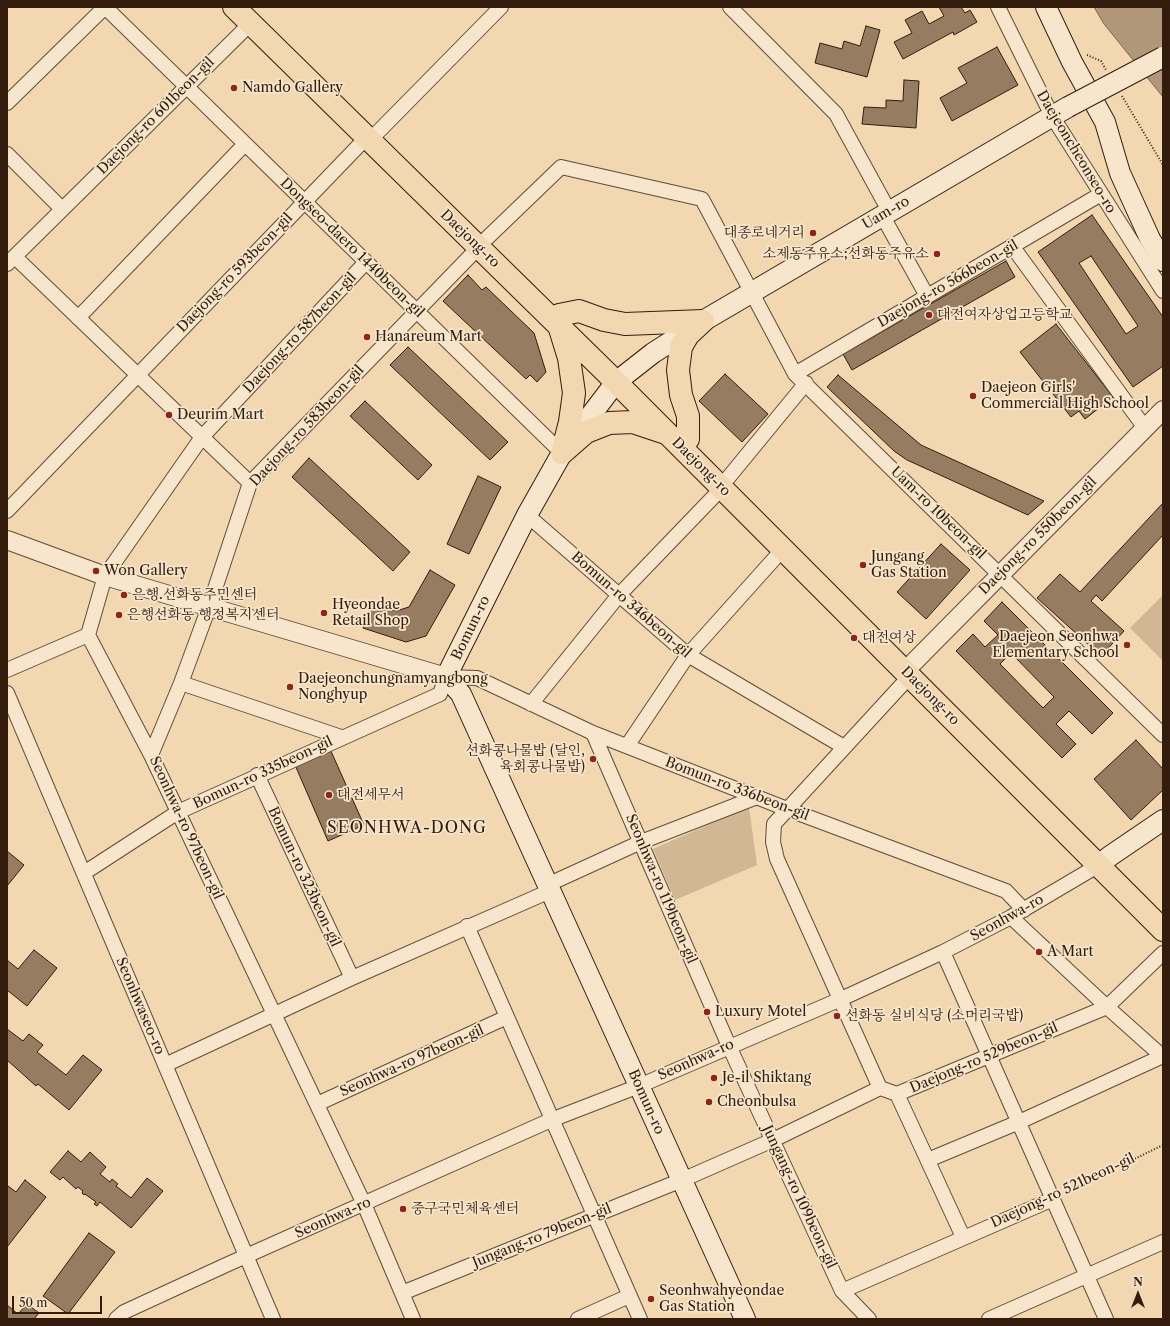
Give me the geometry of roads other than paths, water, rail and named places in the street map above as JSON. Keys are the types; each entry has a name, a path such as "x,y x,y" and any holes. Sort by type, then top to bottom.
{"main road":[{"path":"1046,7 1072,62 1105,122 1120,173 1150,239 1163,261"},
{"name":"Daejong-ro","path":"247,11 371,136 620,379 1104,860 1163,930"},
{"name":"Uam-ro","path":"620,379 653,353 751,292 1060,111 1163,57"},
{"path":"562,453 570,422 574,392 569,358 558,320 578,311 604,320 625,324 704,321"},
{"path":"562,453 586,432 609,423 633,422 678,437 688,416 681,395 678,370 681,347 688,335 704,321"},
{"name":"Bomun-ro","path":"620,379 562,453 527,515 446,677 461,694 745,1319"},
{"name":"Daejong-ro","path":"725,483 782,549 912,669"},
{"name":"Seonhwa-ro","path":"1104,860 1163,820"},
{"name":"Daejong-ro","path":"1104,860 1163,909"}],"street":[{"name":"Dongseo-daero 1440beon-gil","path":"7,103 105,7 562,453"},
{"name":"Daejong-ro 593beon-gil","path":"7,511 137,374 305,202 501,7"},
{"path":"730,7 836,114 927,296"},
{"name":"Daejeoncheonseo-ro","path":"998,7 1060,111 1101,194 1163,291"},
{"name":"Daejong-ro 601beon-gil","path":"11,260 186,86 247,11"},
{"path":"78,318 245,144"},
{"path":"7,154 62,210"},
{"name":"Daejong-ro 583beon-gil","path":"151,755 181,683 209,607 250,483 481,244 561,167 702,199 751,292"},
{"name":"Daejong-ro 566beon-gil","path":"531,704 619,595 725,483 800,379 927,296 1101,194"},
{"path":"1012,246 1145,428"},
{"path":"11,260 78,318 250,483"},
{"name":"Daejong-ro 587beon-gil","path":"88,635 105,576 202,437 366,262"},
{"name":"Uam-ro 10beon-gil","path":"751,292 800,379 1163,735"},
{"name":"Daejong-ro 550beon-gil","path":"912,669 1000,574 1163,410"},
{"name":"Bomun-ro 346beon-gil","path":"527,515 688,655 844,747"},
{"path":"7,540 105,576 446,677"},
{"path":"627,746 688,655 782,549"},
{"path":"7,670 88,635"},
{"name":"Seonhwa-ro 97beon-gil","path":"88,635 151,755 364,1204"},
{"path":"682,1180 773,1140 880,1088 777,859 773,842 774,824 912,669"},
{"name":"Bomun-ro 336beon-gil","path":"446,677 477,678 593,733 787,809 1006,891 1024,910"},
{"name":"Bomun-ro 335beon-gil","path":"84,873 178,812 341,737 440,694 446,677"},
{"name":"Bomun-ro 335beon-gil","path":"181,683 341,737"},
{"name":"Seonhwaseo-ro","path":"7,692 273,1319"},
{"name":"Seonhwa-ro 119beon-gil","path":"593,733 729,1046"},
{"name":"Bomun-ro 323beon-gil","path":"257,775 352,978"},
{"path":"165,1065 549,888 641,842 757,797"},
{"name":"Seonhwa-ro","path":"123,1317 246,1256 552,1120 639,1086 841,999 943,952 1024,910 1104,860"},
{"path":"928,1160 1019,1122 1163,1056 1106,1007 1011,917"},
{"path":"467,926 640,1319"},
{"path":"943,952 1106,1319"},
{"name":"Daejong-ro 529beon-gil","path":"880,1088 897,1094 1106,1007 1163,953"},
{"name":"Seonhwa-ro 97beon-gil","path":"317,1104 507,1017"},
{"name":"Jungang-ro 109beon-gil","path":"729,1046 842,1291 869,1319"},
{"path":"897,1094 963,1237"},
{"name":"Jungang-ro 79beon-gil","path":"402,1293 682,1180"},
{"name":"Daejong-ro 521beon-gil","path":"842,1291 1053,1198"},
{"path":"364,1204 413,1319"},
{"path":"989,1319 1087,1277 1163,1242"},
{"path":"578,1319 629,1296"}],"place":[{"name":"Namdo Gallery","path":"234,88"},
{"name":"대종로네거리","path":"813,233"},
{"name":"소제동주유소;선화동주유소","path":"937,254"},
{"name":"대전여자상업고등학교","path":"929,315"},
{"name":"Hanareum Mart","path":"367,337"},
{"name":"Daejeon Girls' Commercial High School","path":"973,396"},
{"name":"Deurim Mart","path":"169,415"},
{"name":"Jungang Gas Station","path":"863,565"},
{"name":"Won Gallery","path":"96,571"},
{"name":"은행.선화동주민센터","path":"124,595"},
{"name":"Hyeondae Retail Shop","path":"324,613"},
{"name":"은행선화동 행정복지센터","path":"119,615"},
{"name":"대전여상","path":"854,638"},
{"name":"Daejeon Seonhwa Elementary School","path":"1127,645"},
{"name":"Daejeonchungnamyangbong Nonghyup","path":"290,687"},
{"name":"선화콩나물밥 (달인, 육회콩나물밥)","path":"593,759"},
{"name":"대전세무서","path":"329,795"},
{"name":"A Mart","path":"1039,952"},
{"name":"Luxury Motel","path":"707,1012"},
{"name":"선화동 실비식당 (소머리국밥)","path":"837,1016"},
{"name":"Je-il Shiktang","path":"714,1078"},
{"name":"Cheonbulsa","path":"709,1102"},
{"name":"중구국민체육센터","path":"403,1209"},
{"name":"Seonhwahyeondae Gas Station","path":"651,1299"}],"district":[{"name":"SEONHWA-DONG","path":"407,828"}]}
